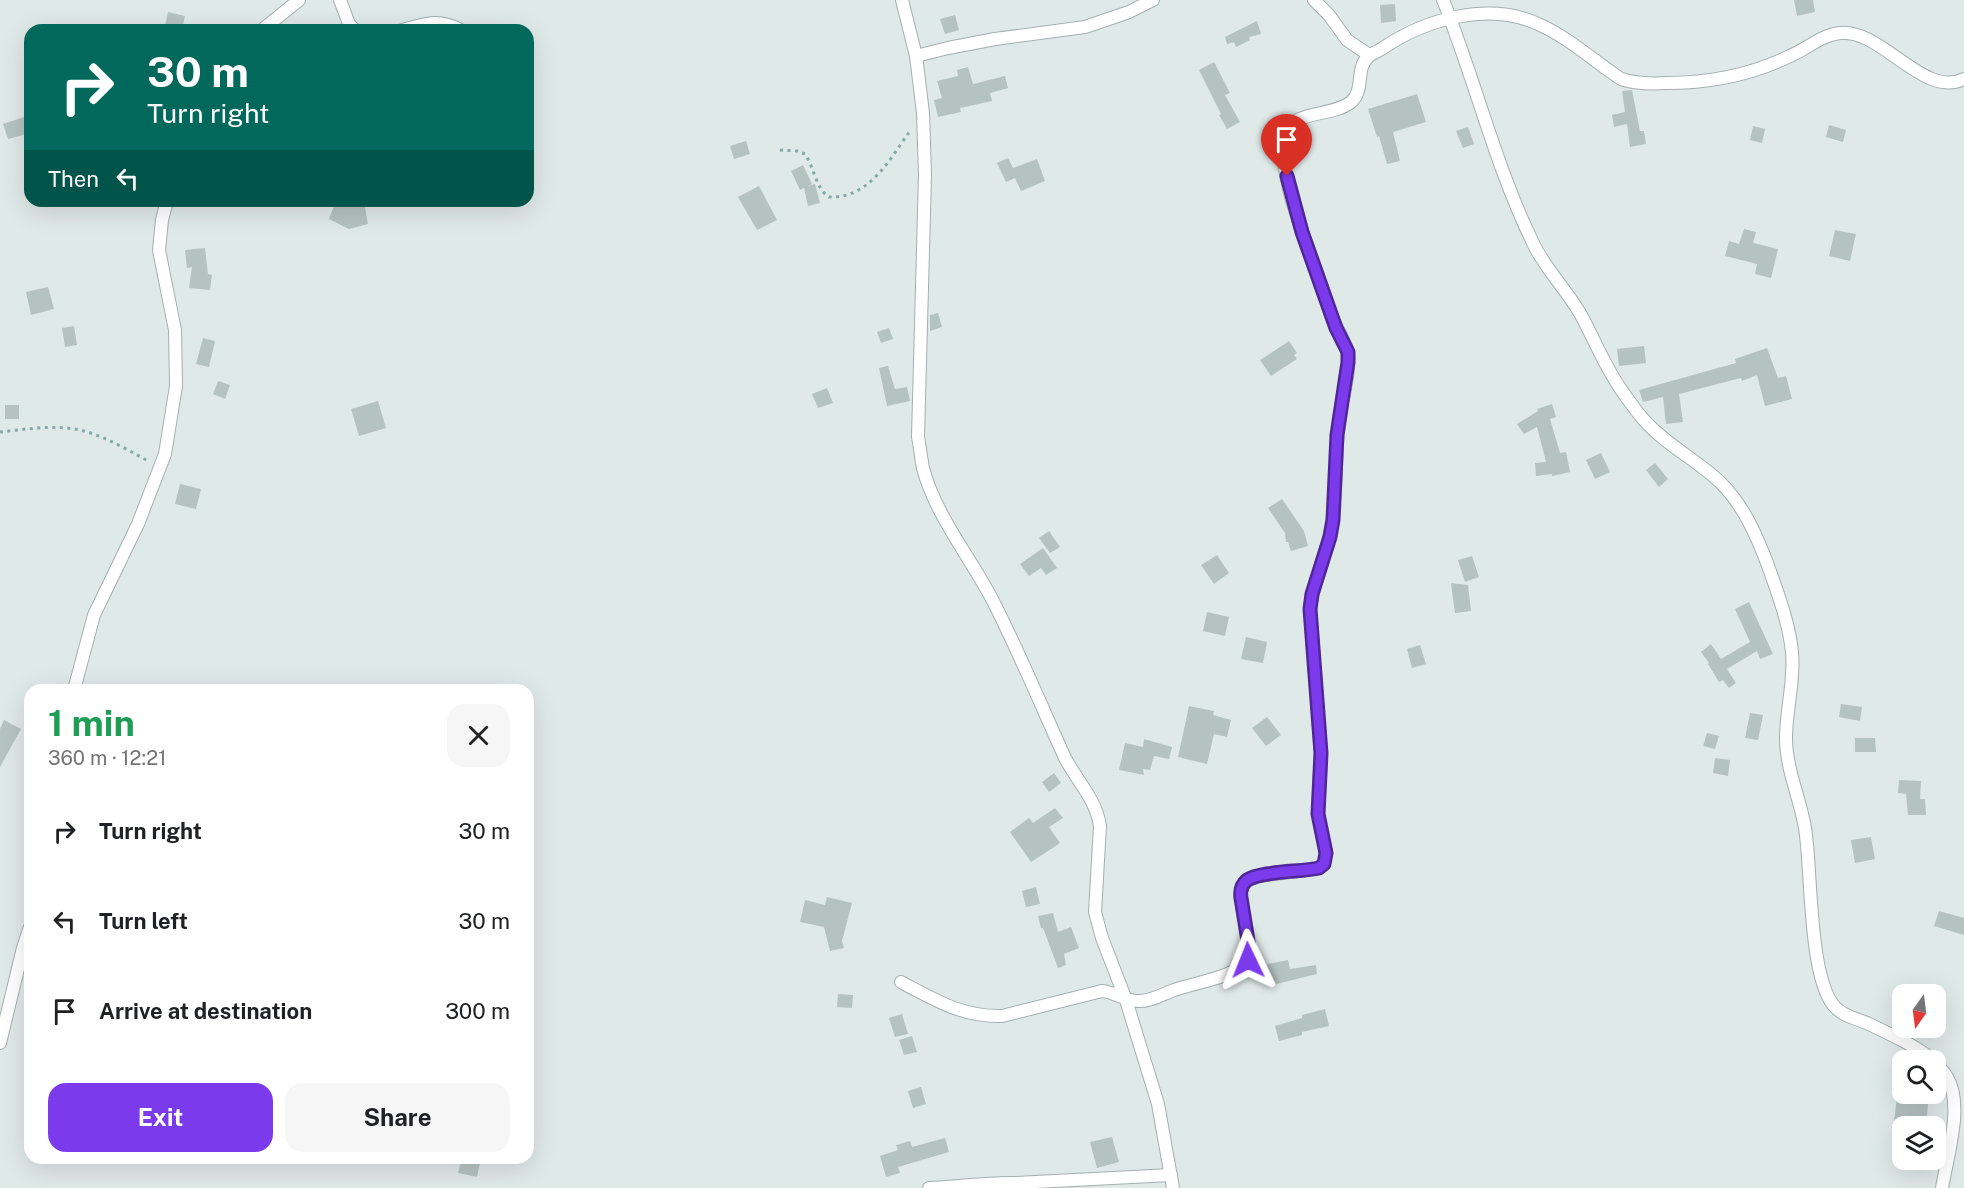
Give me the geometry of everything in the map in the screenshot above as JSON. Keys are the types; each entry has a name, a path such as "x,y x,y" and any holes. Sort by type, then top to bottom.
{"street":[{"path":"269,24 299,0"},
{"path":"340,0 349,24"},
{"path":"902,0 916,56 923,113 925,187 918,436 923,468 941,511 991,598 1067,760 1090,796 1098,814 1100,825 1095,912 1102,939 1126,1000 1158,1104 1173,1188"},
{"path":"916,56 994,39 1085,27 1129,12 1153,0"},
{"path":"1314,0 1329,15 1347,40 1369,56"},
{"path":"1443,0 1486,127 1534,247 1580,314 1603,361 1621,390 1645,422 1722,484 1748,518 1767,564 1789,634 1793,672 1786,738 1787,754 1802,807 1822,985 1827,997 1843,1014 1920,1050"},
{"path":"901,982 952,1008 968,1014 987,1017 1002,1016 1102,991 1112,992 1126,1000 1151,999 1213,979 1246,964 1249,955 1240,891 1244,883 1258,876 1319,868 1326,858 1318,814 1321,753 1310,609 1312,594 1333,520 1337,435 1348,352 1336,328 1302,232 1290,193 1284,155 1290,124 1297,119 1339,110 1352,101 1358,93 1364,61 1369,56 1422,26 1471,14 1498,15 1517,16 1536,22 1621,79 1632,83 1681,84 1728,78 1773,63 1828,36 1841,33 1855,35 1873,42 1928,77 1954,83 1964,79"},
{"path":"428,24 444,22 448,24"},
{"path":"76,684 94,615 138,524 165,454 176,386 175,330 159,250 165,207"},
{"path":"0,1043 24,945"},
{"path":"1942,1188 1958,1124 1953,1091 1946,1075"},
{"path":"929,1188 1171,1175"}],"path":[{"path":"780,150 805,154 813,166 821,190 826,195 836,197 849,195 875,177 923,113"},
{"path":"0,432 51,428 85,431 125,448 160,467"}],"building":[{"path":"1794,0 1813,0 1815,12 1797,16"},
{"path":"1395,4 1396,21 1381,23 1380,5"},
{"path":"168,12 185,16 183,24 165,24"},
{"path":"955,15 959,30 945,34 940,19"},
{"path":"1257,21 1261,34 1249,37 1250,40 1236,47 1234,42 1227,44 1225,37"},
{"path":"1214,62 1230,93 1225,95 1240,122 1227,129 1199,70"},
{"path":"968,67 973,84 1005,76 1008,88 990,93 992,101 960,108 961,112 938,117 934,100 942,98 937,81 958,76 957,70"},
{"path":"1632,90 1640,131 1644,131 1646,144 1630,147 1627,124 1614,127 1612,115 1625,112 1622,91"},
{"path":"1417,94 1426,122 1393,132 1400,161 1387,164 1368,109"},
{"path":"24,117 24,135 8,139 3,124"},
{"path":"1829,125 1846,130 1843,142 1826,137"},
{"path":"1753,126 1765,129 1762,143 1750,140"},
{"path":"1468,127 1474,144 1463,148 1456,131"},
{"path":"746,141 750,154 734,159 730,146"},
{"path":"1008,158 1013,168 1037,159 1045,181 1021,191 1015,178 1006,182 997,163"},
{"path":"803,165 812,184 808,186 815,184 820,203 808,206 804,188 800,190 791,171"},
{"path":"759,186 777,220 757,230 738,197"},
{"path":"334,207 365,207 368,224 349,229 329,219"},
{"path":"1744,229 1756,232 1753,243 1778,249 1771,278 1755,274 1757,264 1725,256 1729,241 1739,244"},
{"path":"1835,230 1856,234 1850,261 1829,256"},
{"path":"205,248 208,274 212,275 210,290 189,288 192,267 187,268 185,250"},
{"path":"48,287 54,309 31,315 26,292"},
{"path":"938,313 942,327 930,331 930,315"},
{"path":"74,326 77,345 65,347 62,328"},
{"path":"889,328 893,339 881,343 877,332"},
{"path":"203,338 215,341 209,367 196,364"},
{"path":"1289,341 1297,353 1294,355 1297,359 1271,376 1260,360"},
{"path":"1644,346 1646,363 1619,366 1617,349"},
{"path":"1767,348 1778,378 1786,376 1792,399 1765,406 1757,375 1742,381 1741,378 1679,394 1683,422 1666,424 1663,397 1643,402 1639,390 1736,363 1735,359"},
{"path":"888,366 895,389 907,387 910,401 887,406 879,368"},
{"path":"218,381 230,385 225,399 213,394"},
{"path":"827,388 833,403 818,408 812,394"},
{"path":"378,401 386,428 359,436 351,409"},
{"path":"1552,404 1556,417 1550,419 1560,453 1566,452 1570,472 1552,476 1552,474 1536,476 1535,463 1546,462 1537,427 1524,434 1517,424 1538,411 1537,409"},
{"path":"5,405 19,405 19,419 5,419"},
{"path":"1601,453 1610,472 1595,479 1586,460"},
{"path":"1655,463 1668,479 1659,487 1646,470"},
{"path":"180,484 201,489 196,509 175,504"},
{"path":"1282,499 1304,531 1308,546 1291,551 1286,542 1285,533 1268,508"},
{"path":"1049,531 1060,547 1050,553 1039,538"},
{"path":"1043,548 1057,568 1046,575 1041,568 1029,576 1020,564"},
{"path":"1217,555 1229,573 1214,584 1201,565"},
{"path":"1472,556 1479,577 1465,582 1458,560"},
{"path":"1451,583 1468,585 1471,611 1455,613"},
{"path":"1749,602 1773,654 1760,659 1757,651 1727,669 1736,683 1729,688 1723,680 1719,682 1701,652 1711,644 1721,659 1750,642 1735,609"},
{"path":"1207,612 1229,617 1225,636 1203,631"},
{"path":"1246,637 1267,642 1263,663 1241,659"},
{"path":"1420,645 1426,664 1412,668 1407,649"},
{"path":"1841,704 1862,707 1860,721 1839,717"},
{"path":"1189,706 1214,711 1213,715 1231,720 1227,737 1214,734 1207,764 1178,757"},
{"path":"1750,713 1763,715 1758,740 1745,738"},
{"path":"1267,717 1281,735 1266,746 1252,728"},
{"path":"4,720 21,729 0,767 0,729"},
{"path":"1707,733 1719,736 1715,749 1703,746"},
{"path":"1855,738 1875,738 1876,752 1855,752"},
{"path":"1144,739 1172,747 1169,759 1154,756 1150,770 1143,769 1144,775 1119,770 1125,743 1143,747"},
{"path":"1715,758 1730,760 1728,776 1713,773"},
{"path":"1054,773 1061,783 1049,792 1042,782"},
{"path":"1899,780 1921,781 1920,799 1925,799 1926,815 1908,815 1906,794 1898,793"},
{"path":"1055,808 1063,818 1049,827 1060,843 1031,862 1010,832 1029,818 1033,823"},
{"path":"1871,837 1875,859 1855,863 1851,840"},
{"path":"1036,887 1040,904 1026,907 1022,891"},
{"path":"827,897 852,903 842,941 844,948 830,951 824,927 800,922 805,900 825,905"},
{"path":"1939,911 1964,918 1964,935 1934,926"},
{"path":"1053,913 1058,932 1071,927 1079,948 1064,954 1066,965 1058,968 1038,916"},
{"path":"1288,960 1290,969 1316,965 1317,974 1272,985 1267,964"},
{"path":"838,994 853,995 852,1008 837,1007"},
{"path":"1325,1009 1329,1026 1302,1032 1302,1035 1279,1041 1275,1026"},
{"path":"902,1014 908,1034 895,1037 889,1018"},
{"path":"912,1036 917,1052 904,1055 899,1040"},
{"path":"921,1087 926,1104 913,1108 908,1091"},
{"path":"1896,1104 1928,1104 1927,1116 1895,1116"},
{"path":"1112,1137 1119,1162 1097,1168 1090,1142"},
{"path":"945,1138 949,1152 898,1167 900,1173 886,1177 880,1156 898,1150 896,1145 910,1141 912,1147"},
{"path":"460,1164 480,1164 477,1177 458,1173"}],"route":[{"path":"1248,960 1249,947 1240,891 1244,883 1258,876 1319,868 1324,864 1326,858 1318,814 1321,753 1310,609 1312,594 1333,520 1337,435 1348,352 1326,302 1302,232 1287,176"}]}
